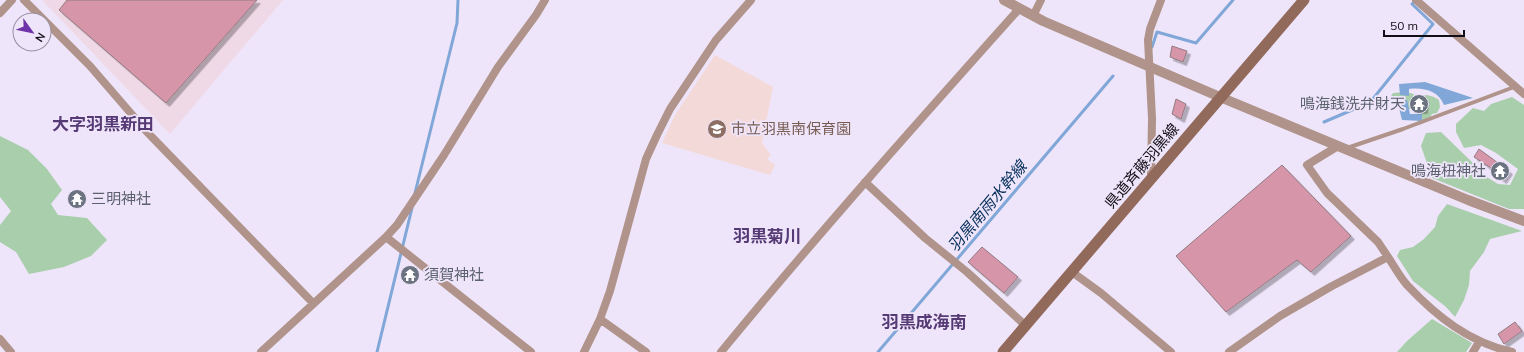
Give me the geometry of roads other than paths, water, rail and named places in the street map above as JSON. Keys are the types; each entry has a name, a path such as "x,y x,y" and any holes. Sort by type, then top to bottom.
{"main road":[{"name":"県道斉藤羽黒線","path":"1003,352 1304,0"}],"street":[{"path":"0,13 12,0"},
{"path":"24,0 90,66 147,132 313,303"},
{"path":"261,352 386,237 397,225 444,155 498,67 536,15 545,0"},
{"path":"584,352 600,319 610,291 646,160 657,135 670,109 716,40 751,0"},
{"path":"1004,0 1075,36 1468,200 1524,221"},
{"path":"1033,16 1042,0"},
{"path":"1151,179 1152,118 1148,66 1148,40 1150,29 1161,0"},
{"path":"1416,0 1524,94"},
{"path":"721,352 777,284 865,182 1019,8"},
{"path":"1341,147 1307,165 1327,193 1378,242 1407,284 1449,324 1480,342 1512,352"},
{"path":"865,182 925,238 958,265 1026,326"},
{"path":"386,237 531,352"},
{"path":"1229,352 1280,316 1332,286 1388,257"},
{"path":"1072,272 1101,293 1171,352"},
{"path":"600,319 646,352"},
{"path":"0,339 11,352"},
{"path":"1472,352 1480,342"}],"lane":[{"path":"1341,147 1411,126 1514,86"}],"water":[{"path":"1425,82 1473,98 1444,105 1438,96 1425,89 1409,89 1409,96 1400,95 1399,84"},
{"path":"1397,100 1407,100 1410,114 1422,114 1422,121 1402,120"}],"waterway":[{"path":"415,193 457,23 458,0"},
{"name":"羽黒南雨水幹線","path":"1152,47 1157,32 1196,43 1233,0"},
{"path":"1324,122 1372,100 1433,24 1412,4 1415,1"},
{"name":"羽黒南雨水幹線","path":"878,352 1113,76"},
{"path":"377,352 412,208"}],"place":[{"name":"鳴海銭洗弁財天","path":"1419,104"},
{"name":"市立羽黒南保育園","path":"717,129"},
{"name":"鳴海杻神社","path":"1500,171"},
{"name":"三明神社","path":"77,199"},
{"name":"須賀神社","path":"410,275"}],"district":[{"name":"大字羽黒新田","path":"103,124"},
{"name":"羽黒菊川","path":"767,236"},
{"name":"羽黒成海南","path":"924,322"}]}
